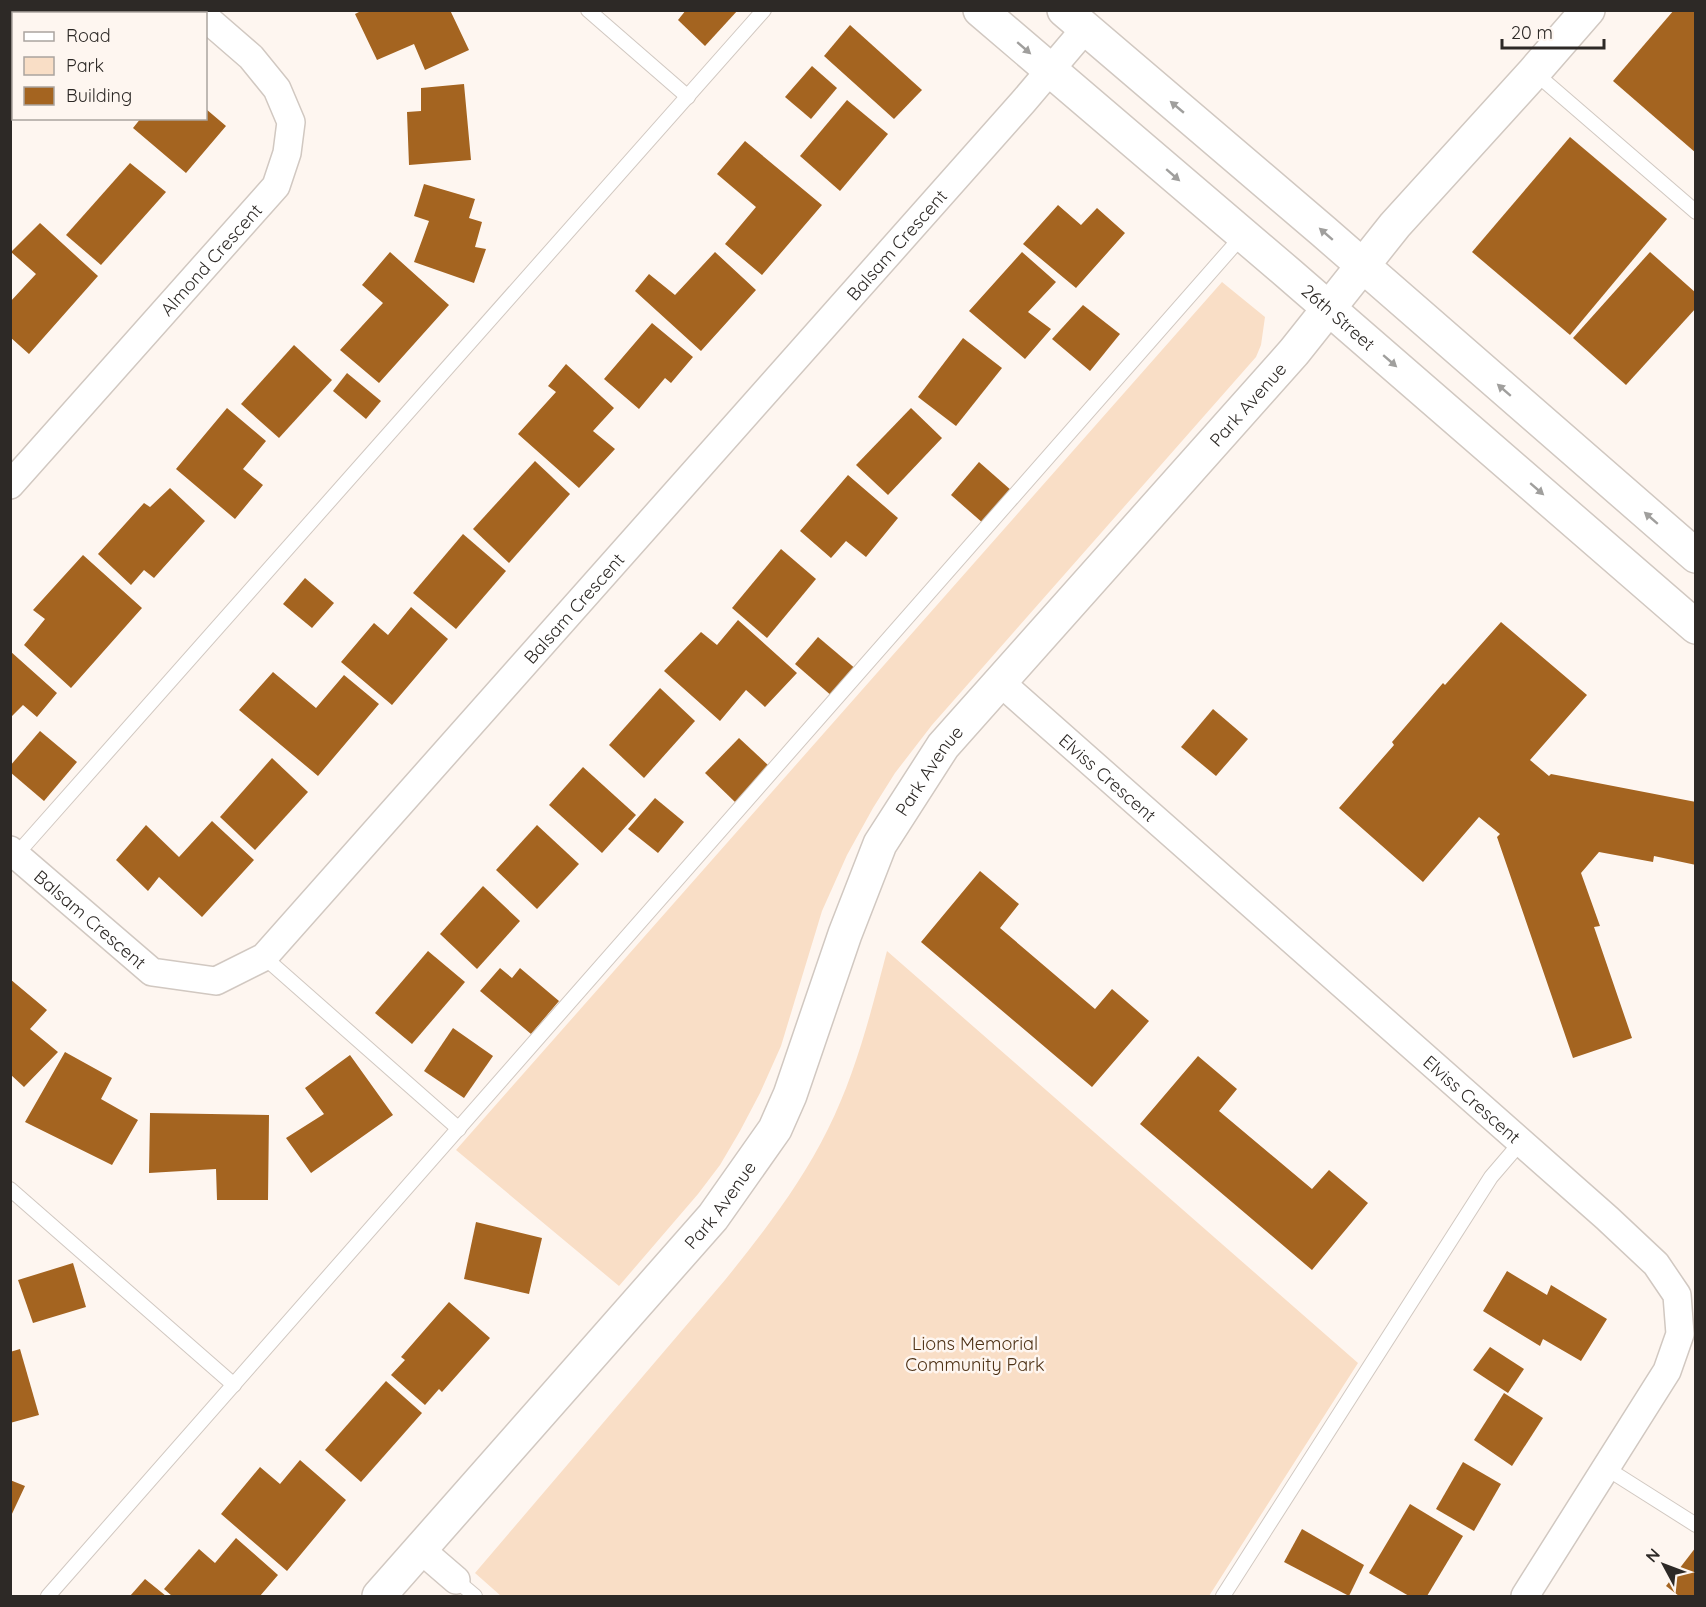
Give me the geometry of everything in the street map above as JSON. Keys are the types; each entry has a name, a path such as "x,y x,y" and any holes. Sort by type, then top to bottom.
{"street":[{"name":"26th Street","path":"980,10 1695,627"},
{"name":"Park Avenue","path":"379,1596 713,1217 775,1129 790,1095 845,934 880,844 943,746 1294,352 1395,225 1588,10"},
{"name":"Almond Crescent","path":"10,485 276,186 287,153 291,122 277,89 250,57 207,19"},
{"name":"Balsam Crescent","path":"13,853 152,972 216,981 264,957 1050,70 1075,20"},
{"path":"1075,20 1695,556"},
{"name":"Elviss Crescent","path":"1000,682 1656,1264 1677,1295 1680,1334 1667,1371 1525,1596"},
{"path":"420,1549 466,1588"}],"lane":[{"path":"588,10 688,97"},
{"path":"13,853 764,10"},
{"path":"1534,72 1695,212"},
{"path":"48,1596 1243,235"},
{"path":"264,957 459,1129"},
{"path":"1223,1596 1491,1177 1521,1143"},
{"path":"10,1189 234,1385"},
{"path":"1606,1468 1695,1525"}],"green space":[{"path":"1222,282 1265,317 1261,345 1256,357 932,725 895,773 847,855 822,911 781,1046 740,1131 720,1165 698,1194 619,1286 456,1150"},
{"name":"Lions Memorial Community Park","path":"887,951 1358,1363 1209,1596 501,1596 475,1573 725,1280 794,1189 806,1169 828,1129 847,1086 862,1042"}],"building":[{"path":"10,10 59,10 58,12 12,12 12,36 10,34"},
{"path":"363,10 450,10 469,50 425,70 414,44 377,60 355,14"},
{"path":"686,10 738,10 705,46 678,20"},
{"path":"1674,10 1696,10 1696,153 1613,81"},
{"path":"850,25 922,90 894,119 824,56"},
{"path":"10,51 12,52 12,92 10,94"},
{"path":"812,66 837,88 811,119 785,97"},
{"path":"464,84 471,160 409,165 407,112 421,111 421,88"},
{"path":"847,100 888,134 840,191 800,156"},
{"path":"207,110 226,126 186,173 133,128 139,120 207,120"},
{"path":"1570,137 1667,219 1570,335 1472,252"},
{"path":"745,141 822,205 762,275 725,244 756,207 717,174"},
{"path":"130,163 166,192 101,265 66,235"},
{"path":"424,184 475,199 469,218 482,222 475,247 486,249 474,283 414,262 429,221 414,216"},
{"path":"1058,205 1081,225 1097,208 1125,233 1076,288 1023,244"},
{"path":"40,223 98,276 29,354 10,337 10,302 36,274 11,252"},
{"path":"390,252 449,305 379,383 340,350 383,303 362,285"},
{"path":"715,252 756,290 701,351 635,291 649,274 675,295"},
{"path":"1022,252 1056,282 1028,312 1051,329 1025,359 969,311"},
{"path":"1650,252 1696,293 1696,308 1626,385 1573,338"},
{"path":"1083,305 1120,334 1090,371 1052,339"},
{"path":"652,323 693,357 671,383 665,378 639,409 604,379"},
{"path":"963,338 1002,368 956,426 918,397"},
{"path":"294,345 332,380 279,438 241,404"},
{"path":"566,364 614,408 593,431 615,449 579,488 518,434 556,392 548,386"},
{"path":"347,373 381,401 366,419 333,391"},
{"path":"227,408 266,441 243,469 263,485 235,519 176,469"},
{"path":"911,408 942,438 888,495 856,465"},
{"path":"535,461 570,494 509,563 473,529"},
{"path":"979,462 1012,491 984,524 951,495"},
{"path":"848,475 898,518 866,557 846,541 831,558 800,531"},
{"path":"170,488 205,521 154,578 144,570 131,585 98,554 144,503 150,507"},
{"path":"463,534 506,571 456,629 413,593"},
{"path":"781,549 816,579 767,638 732,608"},
{"path":"83,555 142,608 71,688 24,645 45,619 33,610"},
{"path":"305,578 334,603 312,628 283,604"},
{"path":"411,607 448,639 392,705 341,662 374,623 388,635"},
{"path":"738,620 797,673 765,707 746,690 720,721 664,671 701,632 717,645"},
{"path":"1501,622 1587,695 1530,760 1549,776 1551,774 1696,802 1696,865 1654,856 1653,862 1599,852 1581,873 1600,926 1594,927 1632,1038 1573,1058 1497,837 1500,834 1479,817 1423,882 1339,808 1394,745 1392,742 1443,683 1445,685"},
{"path":"818,637 857,670 833,697 795,664"},
{"path":"10,651 57,693 37,717 23,705 10,718"},
{"path":"273,672 316,708 344,675 379,704 318,776 239,710"},
{"path":"660,688 695,721 644,778 609,745"},
{"path":"1213,709 1248,739 1216,776 1181,747"},
{"path":"40,731 77,762 44,801 10,772 10,766"},
{"path":"739,738 769,766 735,802 705,773"},
{"path":"272,758 308,792 255,850 220,817"},
{"path":"583,767 636,815 602,853 549,805"},
{"path":"655,798 684,822 658,853 628,829"},
{"path":"212,821 254,860 202,917 159,877 148,891 116,860 146,825 179,857"},
{"path":"537,825 579,864 537,909 496,870"},
{"path":"980,871 1019,904 1000,928 1095,1009 1112,989 1149,1021 1092,1087 921,942"},
{"path":"483,886 520,921 477,969 440,934"},
{"path":"428,951 465,982 412,1044 375,1013"},
{"path":"500,968 512,978 520,968 559,1001 531,1034 480,991"},
{"path":"10,979 47,1010 30,1029 58,1052 24,1087 10,1074"},
{"path":"453,1028 493,1056 464,1098 424,1071"},
{"path":"65,1052 112,1078 101,1099 138,1120 112,1165 25,1122"},
{"path":"350,1055 393,1115 311,1173 286,1138 324,1114 305,1088"},
{"path":"1198,1056 1237,1089 1219,1111 1312,1189 1329,1170 1368,1203 1312,1270 1140,1124"},
{"path":"150,1113 269,1115 268,1200 217,1200 216,1169 149,1173"},
{"path":"476,1222 542,1238 529,1294 464,1279"},
{"path":"73,1263 86,1307 33,1323 18,1280"},
{"path":"1507,1271 1547,1295 1551,1285 1607,1319 1581,1361 1543,1339 1540,1346 1483,1311"},
{"path":"449,1302 490,1338 442,1392 439,1389 425,1405 391,1375 405,1360 401,1357"},
{"path":"1490,1347 1524,1369 1508,1393 1473,1370"},
{"path":"20,1349 39,1415 10,1423 10,1352"},
{"path":"386,1381 422,1413 361,1482 325,1450"},
{"path":"1504,1393 1543,1418 1512,1466 1474,1440"},
{"path":"300,1460 346,1500 287,1571 221,1514 260,1467 280,1484"},
{"path":"1463,1462 1501,1484 1474,1531 1436,1509"},
{"path":"10,1480 25,1486 10,1518"},
{"path":"1410,1504 1463,1536 1427,1596 1409,1596 1369,1573"},
{"path":"1302,1529 1364,1565 1349,1596 1284,1562"},
{"path":"236,1538 278,1575 260,1596 172,1596 164,1589 199,1549 215,1563"},
{"path":"1696,1547 1696,1596 1679,1596 1666,1586"},
{"path":"145,1579 166,1596 130,1596"}]}
